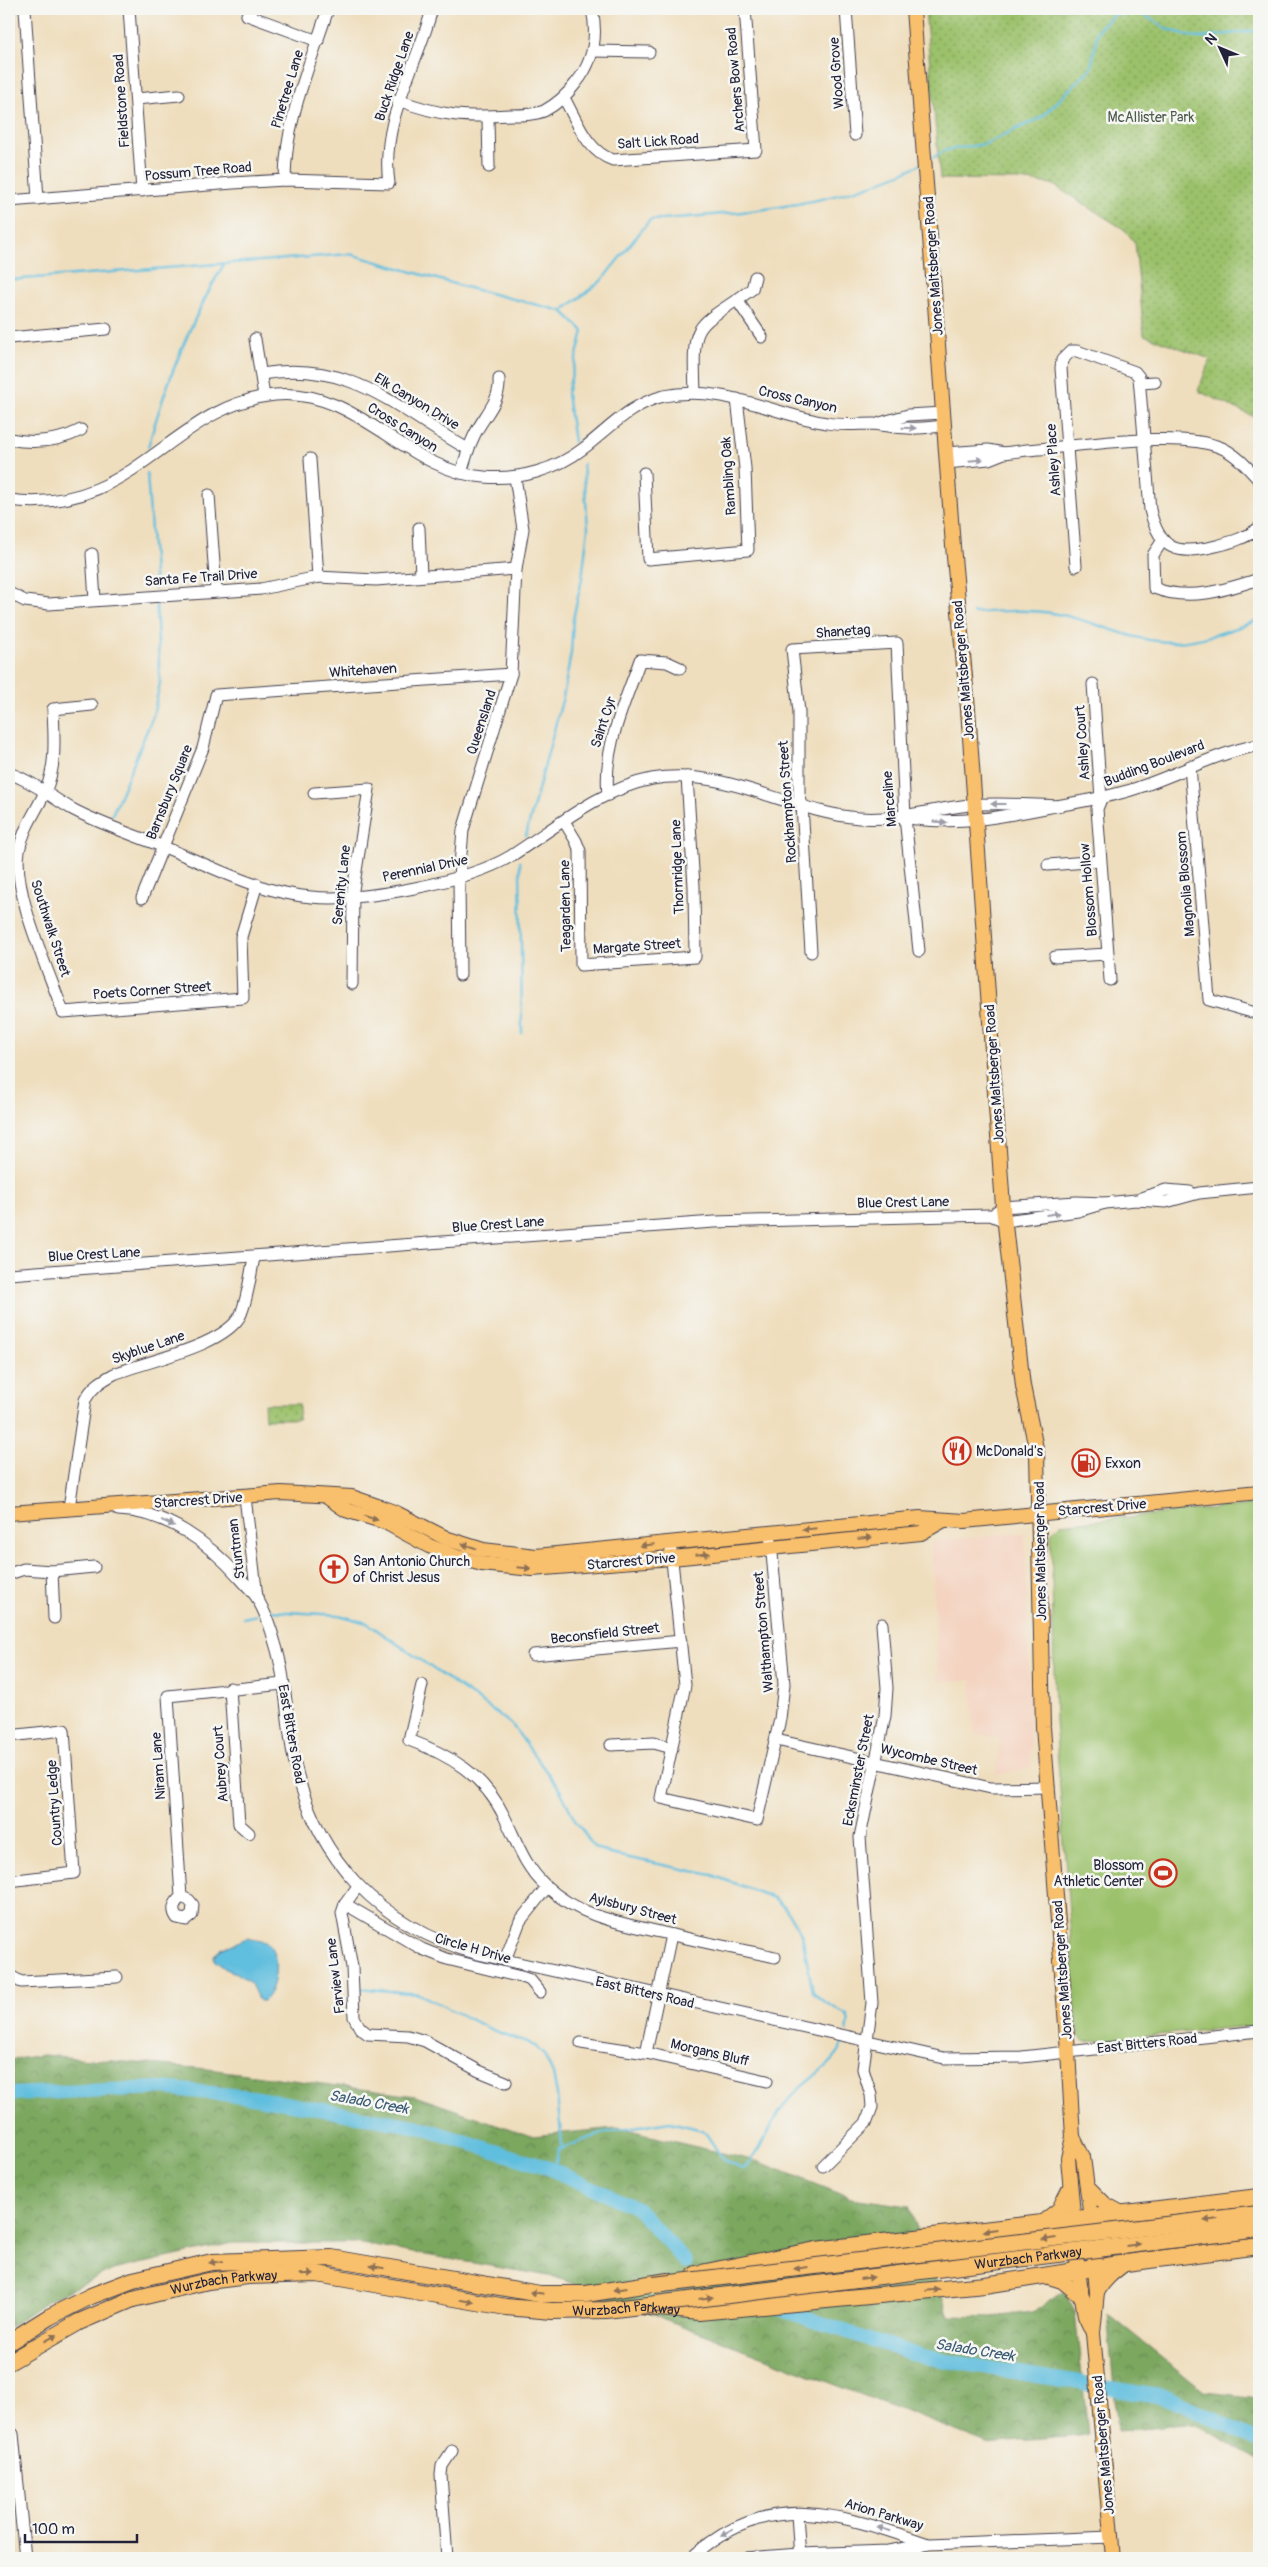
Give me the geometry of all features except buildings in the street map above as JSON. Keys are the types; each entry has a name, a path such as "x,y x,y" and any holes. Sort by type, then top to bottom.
{"highway":[{"path":"654,2285 705,2272 816,2250 1259,2197"},
{"path":"1122,2213 1112,2225 1110,2232 1112,2251 1119,2260 1126,2263"},
{"name":"Wurzbach Parkway","path":"9,2342 49,2317 91,2296 133,2280 221,2261 332,2258 540,2294 586,2294 1259,2214"},
{"name":"Wurzbach Parkway","path":"9,2362 79,2322 133,2299 208,2282 248,2276 317,2274 506,2308 552,2311 606,2310 1259,2229"},
{"path":"640,2306 699,2312 985,2285 1126,2263 1259,2246"}],"main road":[{"name":"Jones Maltsberger Road","path":"913,9 946,458 968,709 1004,1214 1023,1386 1037,1453 1043,1727 1049,1787 1073,2137 1068,2158 1078,2271 1085,2316 1093,2333"},
{"name":"Starcrest Drive","path":"69,1508 281,1493 312,1494 328,1497 346,1510 415,1531 457,1557 487,1558 514,1555 544,1555 920,1518 964,1521 1259,1492"},
{"path":"9,1514 69,1508"},
{"name":"Starcrest Drive","path":"487,1558 532,1569 672,1558 921,1533 945,1520"},
{"name":"Jones Maltsberger Road","path":"1073,2137 1083,2157 1091,2218 1097,2293 1093,2333 1113,2558"},
{"path":"1040,2224 1060,2209 1071,2186"},
{"path":"1088,2187 1105,2204 1122,2213"},
{"path":"1097,2293 1100,2285 1112,2272 1126,2263"},
{"path":"1046,2276 1065,2283 1082,2298"}],"street":[{"path":"25,9 38,199"},
{"name":"Fieldstone Road","path":"129,9 142,191"},
{"name":"Pinetree Lane","path":"285,180 285,155 290,127 328,9"},
{"name":"Buck Ridge Lane","path":"389,183 386,156 398,100 432,9"},
{"path":"398,100 449,116 488,117 538,113 564,98 585,72 593,51 596,33 592,9"},
{"name":"Archers Bow Road","path":"745,9 756,150"},
{"name":"Wood Grove","path":"846,9 855,135"},
{"path":"247,15 318,41"},
{"path":"593,51 649,52"},
{"path":"136,99 180,95"},
{"name":"Salt Lick Road","path":"564,98 588,143 602,157 613,160 756,150"},
{"path":"488,117 489,167"},
{"name":"Possum Tree Road","path":"9,201 285,180 389,183"},
{"path":"695,392 694,347 696,333 710,317 752,289 755,277"},
{"path":"737,300 762,337"},
{"path":"9,338 106,329"},
{"path":"255,339 264,396"},
{"name":"Ashley Place","path":"1076,566 1061,368 1062,360 1066,353 1077,351 1135,372 1139,377 1140,383"},
{"name":"Elk Canyon Drive","path":"261,374 278,371 316,372 355,382 391,400 432,429 468,449"},
{"path":"461,474 474,433 493,406 499,386 498,379"},
{"path":"1155,382 1140,383 1150,510 1153,525 1163,540 1174,549 1190,552 1241,539 1259,528"},
{"name":"Cross Canyon","path":"9,500 49,501 84,495 133,471 223,410 264,396 294,395 336,404 362,418 423,458 461,474 482,477 515,477 542,470 570,458 588,445 612,423 636,407 662,397 695,392 737,399 830,424 874,424 909,428 943,419"},
{"name":"Rambling Oak","path":"644,473 648,558 748,550 745,468 737,399"},
{"path":"9,439 49,441 66,437 81,430"},
{"path":"946,458 990,459 1004,453 1144,440 1176,439 1214,445 1234,455 1259,480"},
{"path":"310,459 318,577"},
{"name":"Queensland","path":"460,976 459,878 463,830 511,674 516,569 523,529 515,477"},
{"path":"209,494 216,591"},
{"path":"419,528 421,576"},
{"path":"1163,540 1155,550 1153,559 1154,588 1179,595 1196,595 1259,579"},
{"path":"92,554 95,600"},
{"name":"Santa Fe Trail Drive","path":"9,593 25,601 49,604 261,589 318,577 376,580 516,569"},
{"name":"Shanetag","path":"792,650 897,643"},
{"name":"Marceline","path":"897,643 905,817 919,951"},
{"name":"Rockhampton Street","path":"792,650 799,712 799,794 802,805 811,952"},
{"name":"Saint Cyr","path":"608,795 606,767 609,746 640,660 667,662 680,668"},
{"name":"Whitehaven","path":"216,695 511,674"},
{"name":"Ashley Court","path":"1093,684 1101,799"},
{"name":"Barnsbury Square","path":"142,898 203,748 216,695"},
{"name":"Southwalk Street","path":"63,1012 21,893 18,872 19,852 24,831 46,790 54,758 53,708 92,705"},
{"name":"Budding Boulevard","path":"975,820 1101,799 1149,784 1228,752 1259,745"},
{"name":"Magnolia Blossom","path":"1190,766 1209,1000 1259,1014"},
{"name":"Perennial Drive","path":"9,773 46,790 72,809 257,884 288,894 310,897 353,898 459,878 509,857 608,795 649,780 687,777 711,780 832,814 857,818 905,817 934,822 975,820"},
{"name":"Thornridge Lane","path":"687,777 694,886 695,957"},
{"name":"Serenity Lane","path":"314,793 369,789 353,898 352,984"},
{"name":"Blossom Hollow","path":"1101,799 1097,809 1110,980"},
{"name":"Budding Boulevard","path":"974,804 1058,806"},
{"name":"Perennial Drive","path":"905,817 934,810 974,804"},
{"name":"Teagarden Lane","path":"564,821 576,840 580,851 581,965"},
{"path":"1048,865 1100,861"},
{"name":"Poets Corner Street","path":"63,1012 243,998 241,937 257,884"},
{"path":"1055,957 1108,954"},
{"name":"Margate Street","path":"581,965 695,957"},
{"name":"Blue Crest Lane","path":"9,1274 254,1258 714,1222 1078,1212 1105,1203 1136,1200 1166,1190 1199,1193 1259,1187"},
{"name":"Skyblue Lane","path":"69,1508 85,1400 90,1392 100,1381 114,1374 206,1343 226,1332 241,1314 254,1258"},
{"name":"Stuntman","path":"245,1497 256,1597"},
{"path":"69,1508 130,1510 179,1528 221,1557 256,1597"},
{"name":"Walthampton Street","path":"672,1748 661,1798 757,1820 776,1740 784,1684 770,1532"},
{"path":"611,1745 654,1743 672,1748 685,1685 670,1542"},
{"path":"9,1574 24,1569 52,1571 94,1567"},
{"path":"52,1571 54,1618"},
{"name":"East Bitters Road","path":"256,1597 276,1644 294,1759 302,1791 322,1837 358,1886 385,1911 429,1937 453,1946 505,1960 918,2054 960,2059 995,2059 1259,2031"},
{"name":"Ecksminster Street","path":"823,2166 870,2118 871,2095 863,2070 872,2003 860,1837 885,1716 886,1688 882,1624"},
{"name":"Beconsfield Street","path":"533,1655 681,1641"},
{"path":"230,1688 283,1684"},
{"name":"Aylsbury Street","path":"422,1685 409,1740 447,1755 481,1782 498,1805 524,1859 547,1887 570,1905 596,1917 775,1957"},
{"name":"Aubrey Court","path":"230,1688 239,1824 249,1833"},
{"name":"Niram Lane","path":"182,1897 168,1696 230,1688"},
{"name":"Country Ledge","path":"9,1736 64,1730 74,1874 9,1881"},
{"name":"Wycombe Street","path":"776,1740 991,1788 1049,1787"},
{"path":"344,1904 358,1886"},
{"path":"505,1960 520,1921 547,1887"},
{"name":"Circle H Drive","path":"344,1904 422,1949 447,1959 530,1980 540,1992"},
{"name":"Farview Lane","path":"344,1904 342,1913 352,1967 354,2017 360,2028 368,2034 399,2035 425,2041 479,2071 506,2082"},
{"path":"646,2053 671,1935"},
{"path":"9,1975 21,1982 117,1977"},
{"name":"Morgans Bluff","path":"581,2044 646,2053 768,2081"},
{"path":"13,2434 25,2558"},
{"path":"447,2558 441,2474 442,2466 452,2451"},
{"name":"Arion Parkway","path":"691,2558 726,2532 755,2519 780,2514 823,2513 846,2517 930,2544"},
{"path":"797,2514 800,2556"},
{"name":"Arion Parkway","path":"745,2558 888,2551 930,2544 1111,2537"}],"shaded area":[{"path":"1025,1533 1031,1768 996,1775 1000,1738 974,1733 971,1680 938,1681 931,1541"}],"green space":[{"name":"McAllister Park","path":"925,9 1259,9 1259,419 1198,391 1210,359 1144,335 1135,243 1125,230 1052,184 1018,180 940,179"},
{"path":"264,1404 299,1404 299,1419 265,1419"},
{"name":"Blossom Athletic Center","path":"1259,1504 1259,2025 1085,2042 1078,2036 1055,1720 1051,1533 1060,1524"},
{"path":"43,2055 208,2069 415,2096 531,2136 617,2128 760,2162 851,2198 909,2206 949,2316 993,2317 1032,2312 1064,2291 1075,2312 1088,2434 987,2443 555,2277 355,2243 233,2243 113,2270 47,2301 9,2327 9,2060"},
{"path":"1107,2313 1205,2392 1259,2398 1259,2461 1196,2424 1118,2431"}],"water":[{"path":"247,1938 266,1942 274,1954 274,1981 268,1996 263,2001 259,2001 251,1984 237,1973 227,1970 214,1960 214,1955 221,1949"}],"waterway":[{"path":"928,160 946,150 985,144 1042,117 1091,68 1098,30 1113,15 1139,12 1167,29 1197,38 1259,30"},
{"path":"562,311 601,281 650,220 754,211 823,199 856,190 921,164"},
{"path":"9,280 350,254 465,287 562,311 583,331 567,394 574,442"},
{"path":"148,447 180,353 200,308 224,264"},
{"path":"526,835 563,697 571,653 573,619 582,579 588,528 583,464"},
{"path":"147,473 155,589"},
{"path":"112,815 153,716 160,683 156,603"},
{"path":"973,613 1046,612 1072,617 1144,639 1175,642 1207,637 1259,620"},
{"path":"520,862 522,1033"},
{"path":"270,1611 339,1615 367,1623 497,1713 512,1725 560,1790 575,1820 594,1847 610,1854 712,1875 774,1898 786,1909 802,1936 813,1992 820,1999 847,2015 849,2022 847,2031"},
{"path":"243,1618 257,1615"},
{"path":"337,1985 341,1986"},
{"path":"359,1988 419,1994 490,2029 535,2046 544,2054 553,2074 557,2094 562,2145 558,2150 554,2170"},
{"path":"558,2150 602,2133 670,2122 703,2130 719,2154 735,2166 744,2169 757,2152 779,2113 791,2097 833,2059 843,2044"},
{"name":"Salado Creek","path":"9,2094 161,2088 252,2097 419,2127 546,2167 637,2208 686,2262"},
{"name":"Salado Creek","path":"770,2306 923,2357 1170,2398 1259,2441"}],"place":[{"name":"McDonald's","path":"957,1451"},
{"name":"Exxon","path":"1086,1463"},
{"name":"San Antonio Church of Christ Jesus","path":"334,1569"},
{"name":"Blossom Athletic Center","path":"1163,1873"}]}
